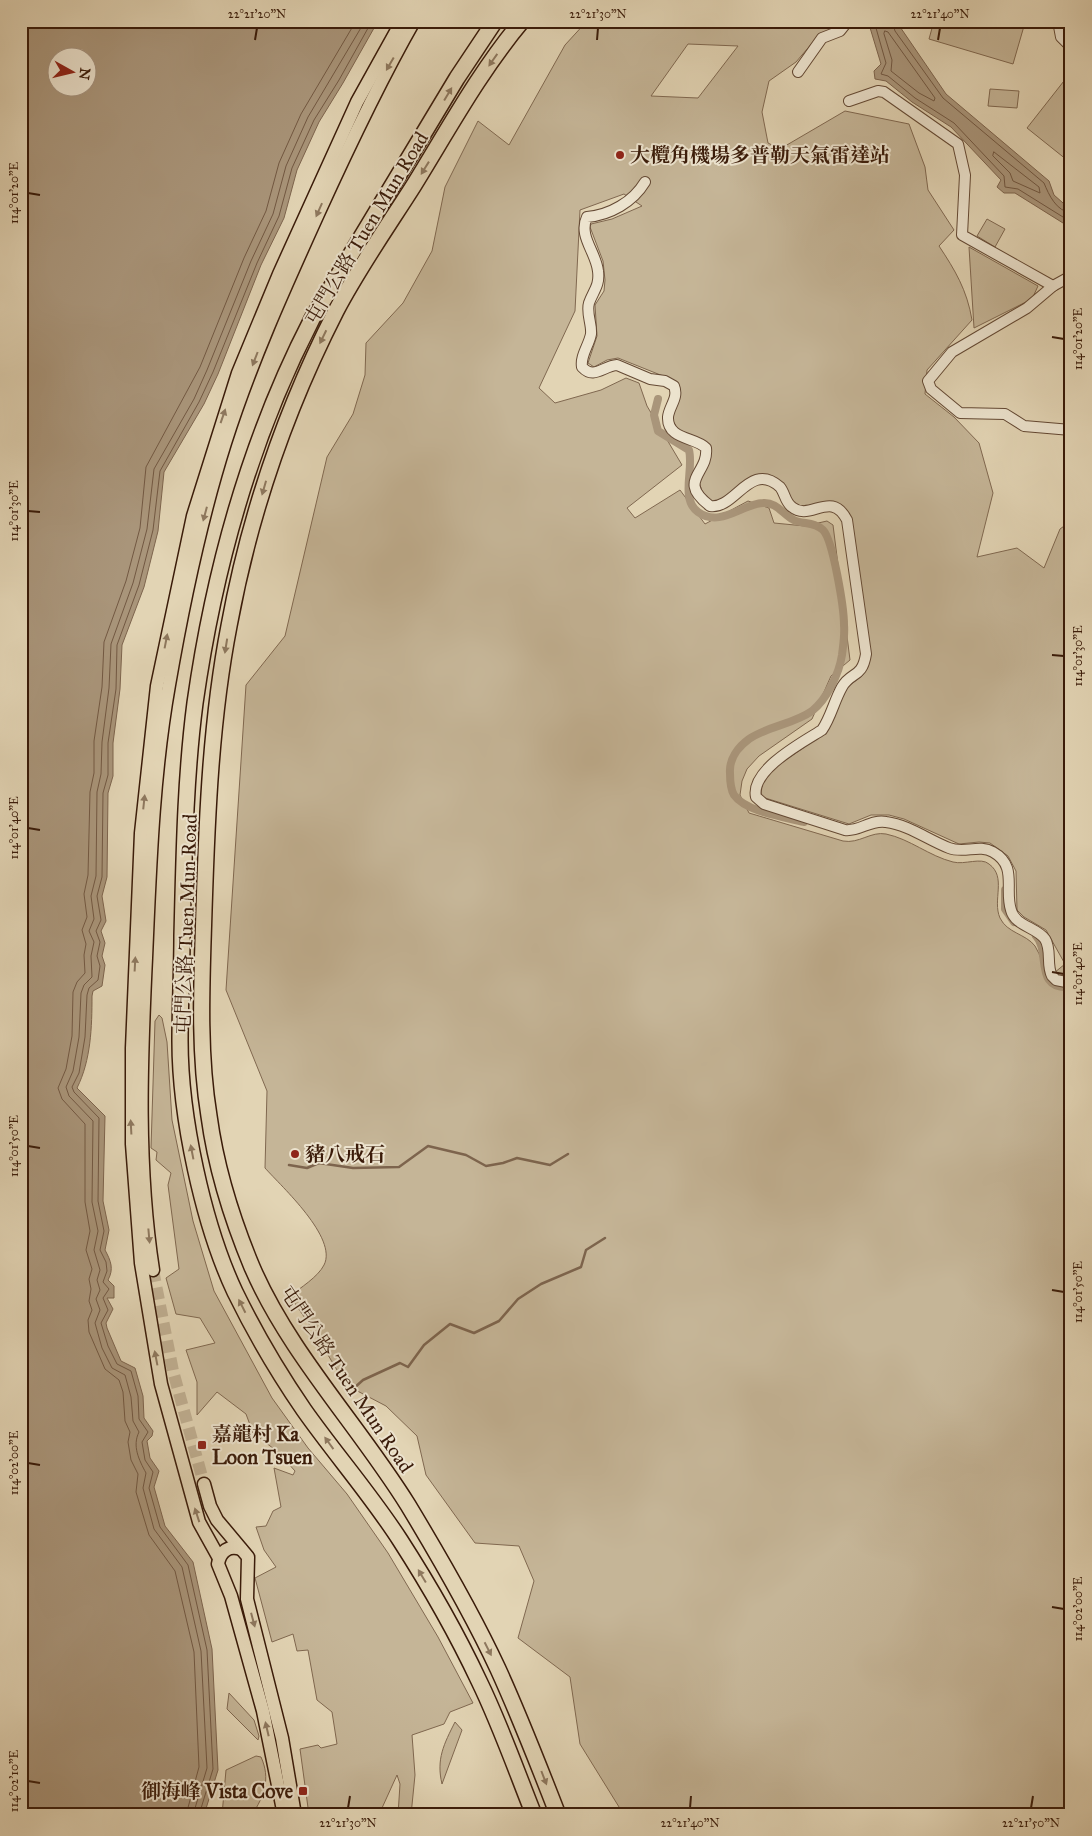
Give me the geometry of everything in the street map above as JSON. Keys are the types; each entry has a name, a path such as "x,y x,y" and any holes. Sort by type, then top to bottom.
{"highway":[{"name":"屯門公路 Tuen Mun Road","path":"495,21 458,78 312,319 292,356 251,458 226,542 208,625 195,706 184,872 180,1041 187,1122 196,1170 213,1232 233,1287 264,1349 304,1410 398,1538 447,1618 480,1684 534,1815"},
{"name":"屯門公路 Tuen Mun Road","path":"522,21 492,60 339,306 307,371 270,466 246,549 231,615 216,706 206,860 203,1055 208,1114 218,1166 231,1212 254,1270 278,1318 406,1502 466,1605 498,1668 558,1815"}],"main road":[{"path":"219,1558 199,1522 161,1384 150,1327 141,1263 132,1144 138,1012 141,833 157,686 193,516 228,400 264,309 357,102 402,21"},
{"path":"153,1270 144,1182 138,1012 158,763 172,668 204,518 224,445 276,307 362,117 414,21"},
{"path":"204,1484 210,1506 218,1520 248,1557 248,1599 282,1738 295,1815"},
{"path":"241,1549 231,1548 222,1554 218,1564 263,1711 284,1815"},
{"path":"222,1574 235,1579 247,1572"}],"street":[{"path":"798,72 822,38 840,31 848,21"},
{"path":"1058,21 1061,37 1071,47"},
{"path":"849,101 878,91 884,92 958,144 965,175 962,235 1053,286"},
{"path":"644,182 627,201 609,213 587,218 583,226 584,235 597,263 599,280 597,289 588,306 591,327 588,346 582,359 582,367 590,373 595,373 617,365 650,379 665,381 674,386 676,396 668,420 671,427 683,438 700,443 706,448 705,461 695,476 694,483 699,494 710,506 723,504 749,482 767,480 780,486 788,503 796,510 802,511 832,506 840,510 847,520 866,654 864,666 842,686 822,730 769,767 759,777 756,785 756,797 764,804 845,830 853,830 873,821 888,822 902,826 957,851 985,848 995,852 1003,860 1010,873 1011,912 1020,922 1041,935 1046,941 1052,976 1056,980 1071,983"},
{"path":"1071,276 1053,286 1027,308 952,352 928,381 931,389 960,413 1005,414 1024,426 1071,430"}],"shaded area":[{"path":"587,21 843,21 814,41 796,62 769,81 762,112 768,143 780,149 845,111 909,124 925,167 928,190 954,230 939,246 960,281 972,320 927,370 925,394 954,417 979,443 993,493 977,557 1017,548 1044,568 1060,529 1071,521 1071,1815 624,1815 580,1744 570,1677 518,1638 534,1581 519,1546 475,1543 426,1475 417,1436 386,1406 346,1385 290,1296 318,1274 324,1265 326,1254 323,1241 316,1227 295,1200 265,1168 267,1091 226,990 246,685 285,636 327,457 353,414 365,375 366,343 403,303 432,251 445,187 478,121 509,145 565,45","holes":["688,44 738,46 698,98 651,96","624,194 642,206 612,219 591,224 590,227 603,261 605,280 604,291 595,305 597,336 588,363 594,367 607,360 618,358 673,380 680,392 673,412 674,423 685,434 710,446 709,462 699,482 702,491 711,502 724,498 751,478 768,476 780,481 789,497 797,505 838,503 851,519 870,654 868,667 862,676 846,688 825,733 771,770 760,786 762,797 849,824 871,815 889,815 904,819 959,844 990,843 1008,856 1016,871 1017,910 1024,917 1046,930 1065,964 1049,977 1035,946 1007,927 1000,918 997,904 997,875 994,869 986,862 953,862 895,836 886,834 875,834 854,841 843,841 749,813 740,795 742,781 747,769 759,756 812,719 831,676 850,660 833,525 827,521 805,526 774,523 769,508 748,501 705,524 680,490 635,518 627,508 682,465 647,406 639,383 626,378 601,390 555,403 539,388 575,311 580,210"]},
{"path":"934,21 1009,21 1024,26 1013,64 929,39"},
{"path":"1071,72 1071,154 1067,160 1027,128"},
{"path":"990,89 1019,91 1017,108 988,106"},
{"path":"987,219 1005,229 995,247 977,236"},
{"path":"969,247 1038,286 1032,299 974,328"},
{"path":"159,1015 162,1018 167,1042 172,1120 193,1221 214,1291 272,1398 308,1448 347,1494 388,1553 438,1637 473,1703 450,1712 444,1724 412,1735 415,1775 411,1815 398,1815 400,1784 397,1775 382,1808 384,1815 309,1815 300,1749 318,1745 321,1748 337,1744 332,1712 317,1700 308,1650 297,1651 293,1634 272,1642 255,1578 276,1567 264,1550 256,1527 266,1526 273,1511 281,1507 274,1468 293,1475 295,1471 278,1452 253,1433 246,1414 217,1392 197,1415 197,1382 186,1350 215,1343 200,1318 176,1314 166,1278 179,1269 168,1185 171,1173 156,1160 157,1152 151,1148 155,1021"},
{"path":"229,1693 254,1720 259,1736 258,1740 227,1709"},
{"path":"455,1722 462,1730 442,1784 440,1767 442,1752"},
{"path":"256,1756 261,1757 266,1780 263,1794 252,1815 222,1815 226,1770"}],"water":[{"path":"21,21 378,21 319,122 297,170 284,218 261,265 218,374 204,404 164,472 158,531 144,587 122,645 120,689 113,743 113,776 108,793 107,877 102,896 106,921 101,931 105,943 102,956 105,965 102,986 93,991 88,1055 77,1088 105,1116 103,1201 109,1230 105,1250 111,1265 108,1280 114,1286 114,1298 107,1298 113,1309 106,1323 107,1328 121,1361 135,1368 143,1396 144,1418 153,1431 152,1436 147,1441 150,1458 159,1471 154,1487 165,1526 193,1562 212,1649 218,1770 204,1815 21,1815"},
{"path":"868,21 896,21 946,94 1049,181 1054,195 1071,210 1071,228 1015,193 1004,193 997,187 1001,180 951,127 912,102 886,81 875,79 874,71 881,64"}],"waterway":[{"path":"658,399 654,415 658,431 689,450 690,500 698,512 706,516 723,516 755,504 768,503 796,521 819,527 827,536 834,560 844,616 842,655 835,678 823,700 812,711 749,739 735,754 730,768 732,790 740,801 756,810 804,822"},
{"path":"1005,890 1005,909 1014,922"},
{"path":"1036,936 1040,943 1047,977 1059,987 1071,987"},
{"path":"289,1165 307,1168 319,1163 353,1168 399,1167 428,1146 466,1155 486,1166 517,1158 550,1165 568,1154"},
{"path":"353,1389 363,1380 400,1363 408,1367 424,1345 450,1324 474,1333 499,1321 518,1299 541,1284 581,1267 586,1250 605,1238"}],"tunnel":[{"path":"153,1270 173,1371 204,1484"}],"place":[{"name":"大欖角機場多普勒天氣雷達站","path":"620,155"},
{"name":"豬八戒石","path":"295,1154"},
{"name":"嘉龍村 Ka Loon Tsuen","path":"202,1445"},
{"name":"御海峰 Vista Cove","path":"303,1791"}]}
